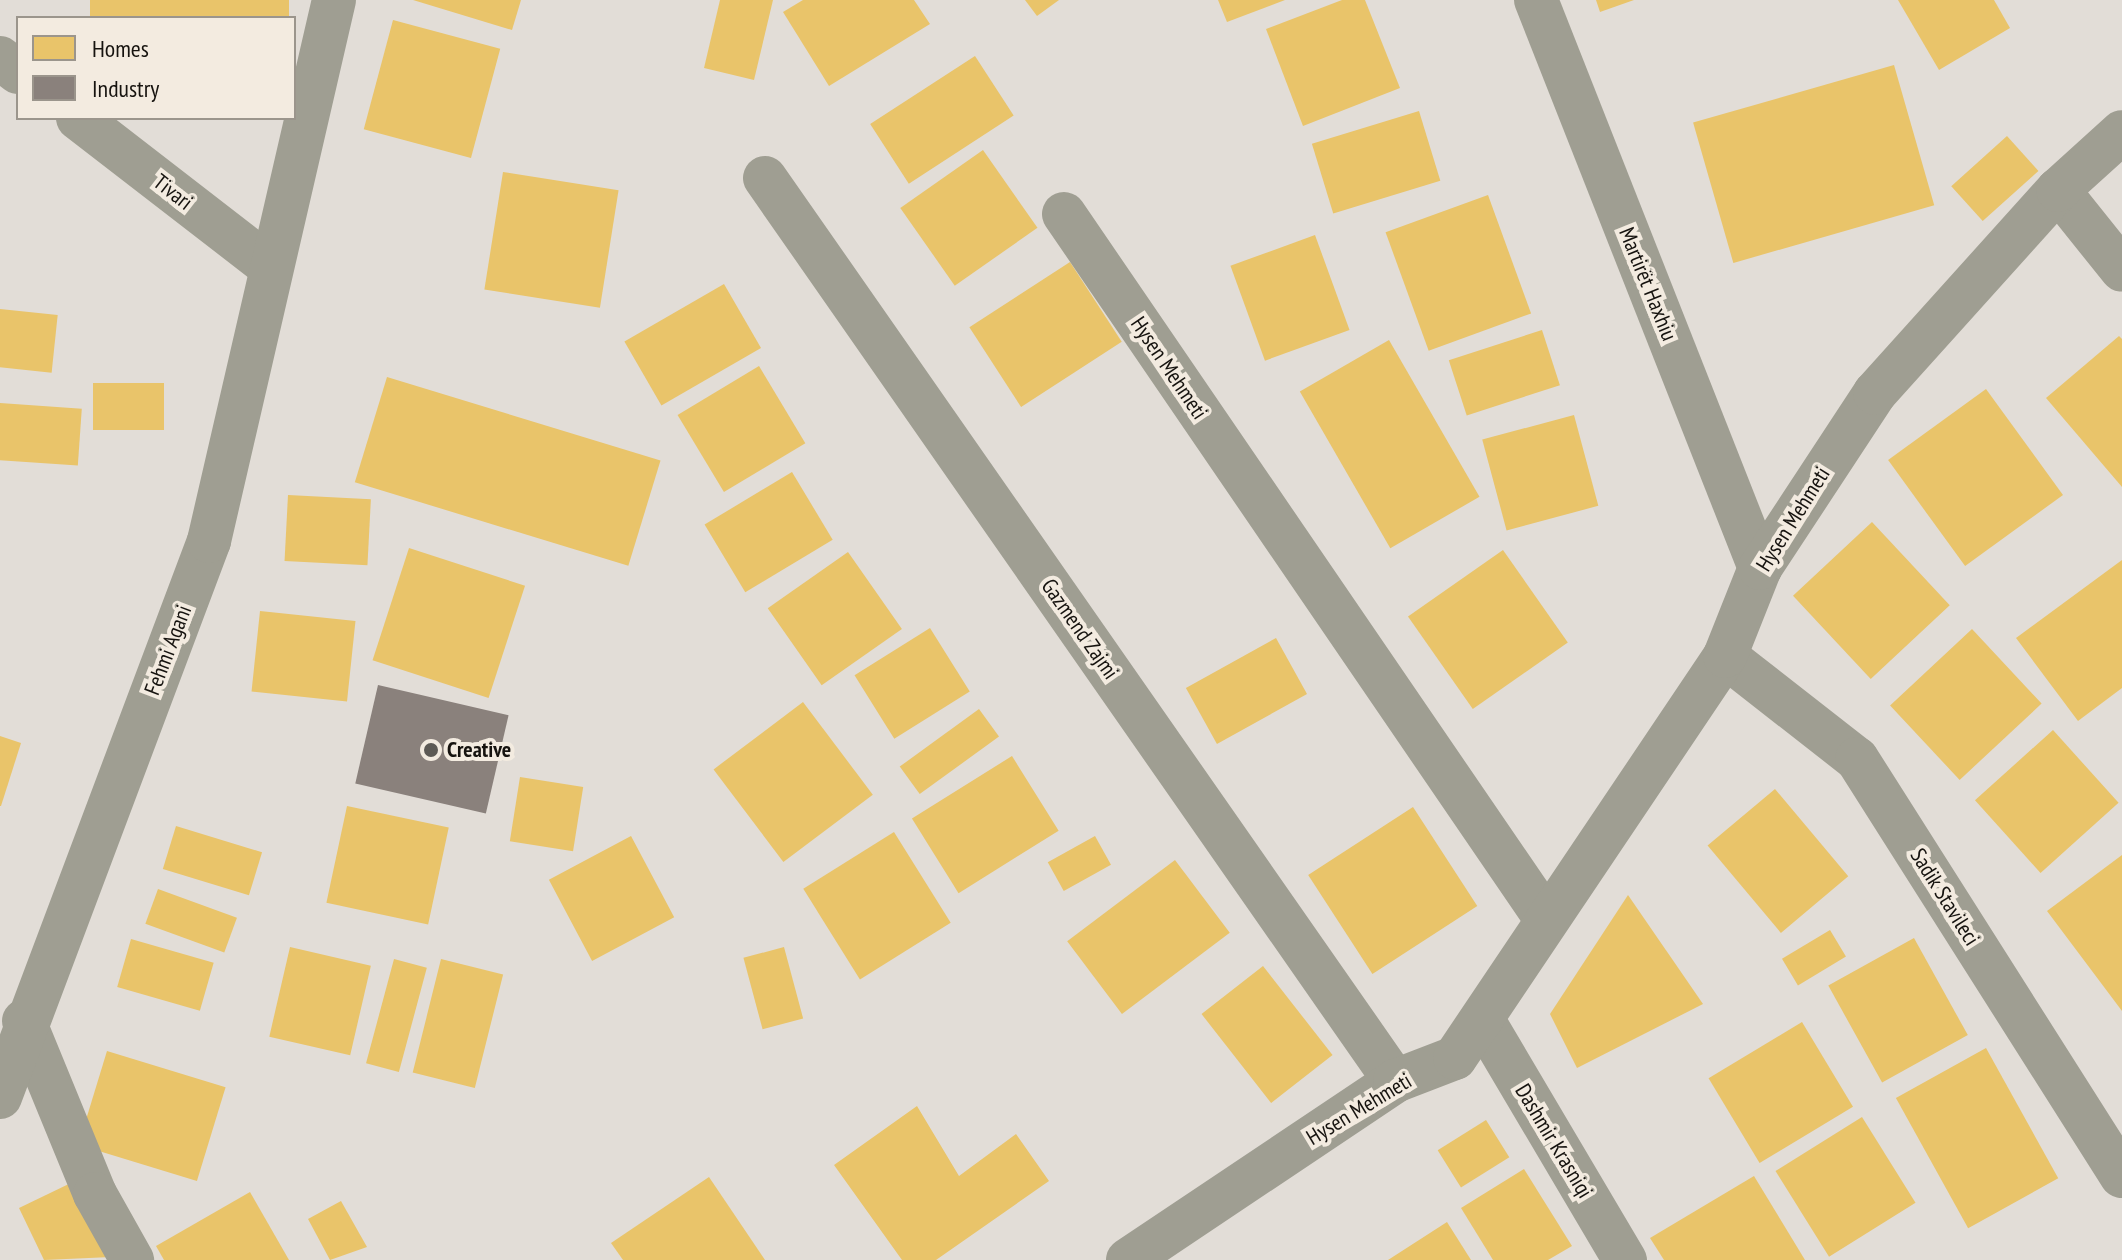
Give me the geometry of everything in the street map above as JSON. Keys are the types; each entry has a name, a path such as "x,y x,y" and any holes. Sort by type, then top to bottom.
{"street":[{"name":"Fehmi Agani","path":"0,1097 24,1021 209,541 268,265 334,0"},
{"name":"Martirët Haxhiu","path":"1536,0 1760,568"},
{"path":"0,58 16,70"},
{"name":"Tivari","path":"81,120 268,265"},
{"name":"Hysen Mehmeti","path":"1128,1260 1395,1081 1455,1058 1484,1022 1546,919 1725,656 1760,568 1875,393 2058,190 2122,132"},
{"name":"Gazmend Zajmi","path":"765,178 1395,1081"},
{"path":"2058,190 2122,270"},
{"name":"Hysen Mehmeti","path":"1064,214 1546,919"},
{"name":"Sadik Stavileci","path":"1725,656 1857,759 2122,1176"},
{"path":"24,1021 95,1194 132,1260"},
{"name":"Dashmir Krasniqi","path":"1484,1022 1625,1260"}],"building: Homes":[{"path":"90,0 289,0 289,16 90,16"},
{"path":"413,0 521,0 512,30"},
{"path":"720,0 773,0 754,80 704,68"},
{"path":"803,0 914,0 930,24 829,86 783,12"},
{"path":"1025,0 1059,0 1037,16"},
{"path":"1218,0 1285,0 1227,22"},
{"path":"1342,0 1365,0 1400,88 1303,126 1266,29"},
{"path":"1596,0 1634,0 1600,12"},
{"path":"1898,0 1994,0 2010,28 1939,70"},
{"path":"393,20 500,49 471,158 364,129"},
{"path":"975,56 1014,116 909,184 870,124"},
{"path":"1894,65 1934,205 1733,263 1693,123"},
{"path":"1419,111 1440,181 1333,214 1312,144"},
{"path":"2007,136 2038,171 1983,221 1951,186"},
{"path":"983,150 1037,228 955,286 900,208"},
{"path":"503,172 619,190 600,308 484,290"},
{"path":"1488,195 1531,313 1429,351 1386,232"},
{"path":"1315,235 1350,330 1265,361 1230,266"},
{"path":"1070,262 1122,342 1021,407 969,327"},
{"path":"724,284 761,348 661,406 624,342"},
{"path":"0,309 58,315 52,373 0,367"},
{"path":"1542,330 1560,385 1467,415 1449,360"},
{"path":"2119,336 2122,339 2122,487 2046,398"},
{"path":"1389,340 1480,497 1390,548 1300,392"},
{"path":"759,366 805,443 724,492 678,415"},
{"path":"387,377 661,461 628,566 355,482"},
{"path":"93,383 164,383 164,430 93,430"},
{"path":"1986,389 2063,495 1965,566 1888,460"},
{"path":"0,403 82,409 78,466 0,460"},
{"path":"1574,415 1598,506 1507,530 1482,440"},
{"path":"792,472 833,540 745,592 705,525"},
{"path":"288,495 371,499 367,565 285,561"},
{"path":"1872,522 1950,605 1871,679 1793,596"},
{"path":"409,548 525,586 489,698 373,660"},
{"path":"1503,550 1568,643 1473,709 1408,617"},
{"path":"848,552 902,629 822,685 768,608"},
{"path":"2122,560 2122,688 2078,721 2016,638"},
{"path":"260,611 355,621 347,702 252,692"},
{"path":"930,628 970,692 894,739 855,675"},
{"path":"1972,629 2042,704 1960,780 1890,705"},
{"path":"1276,638 1307,694 1217,744 1186,688"},
{"path":"803,702 873,795 783,862 714,769"},
{"path":"979,709 999,737 920,794 900,767"},
{"path":"2053,730 2119,803 2041,873 1975,800"},
{"path":"0,736 21,743 1,806 0,806"},
{"path":"1012,756 1059,831 959,893 912,819"},
{"path":"520,777 583,787 573,851 510,841"},
{"path":"1775,789 1848,876 1781,933 1708,846"},
{"path":"347,806 449,828 428,924 326,903"},
{"path":"1413,807 1477,906 1372,974 1308,875"},
{"path":"176,826 262,852 249,895 163,869"},
{"path":"894,832 951,923 860,979 803,889"},
{"path":"631,836 674,917 592,961 549,880"},
{"path":"1095,836 1111,865 1064,891 1048,862"},
{"path":"2122,855 2122,1011 2047,911"},
{"path":"1175,860 1230,933 1122,1014 1067,941"},
{"path":"158,889 237,918 224,952 145,924"},
{"path":"1628,895 1703,1004 1577,1068 1550,1014"},
{"path":"1830,930 1846,957 1798,985 1782,959"},
{"path":"1914,938 1968,1035 1882,1083 1828,986"},
{"path":"131,939 214,963 200,1011 117,987"},
{"path":"290,947 371,966 350,1055 269,1037"},
{"path":"784,947 803,1018 763,1029 743,958"},
{"path":"394,959 427,968 399,1072 366,1063"},
{"path":"441,959 503,974 475,1088 413,1073"},
{"path":"1263,966 1333,1055 1271,1103 1202,1014"},
{"path":"1802,1022 1853,1107 1760,1163 1709,1078"},
{"path":"1986,1048 2058,1178 1968,1228 1896,1098"},
{"path":"107,1051 226,1087 197,1181 78,1145"},
{"path":"917,1106 959,1176 1016,1134 1049,1181 936,1260 902,1260 834,1165"},
{"path":"1862,1117 1916,1203 1829,1257 1775,1171"},
{"path":"1486,1120 1509,1157 1461,1188 1438,1150"},
{"path":"1524,1169 1572,1246 1548,1260 1493,1260 1461,1208"},
{"path":"1754,1176 1805,1260 1664,1260 1650,1238"},
{"path":"709,1177 765,1260 623,1260 611,1243"},
{"path":"75,1181 111,1257 44,1260 19,1208"},
{"path":"250,1192 289,1260 164,1260 156,1246"},
{"path":"341,1201 367,1247 330,1260 308,1219"},
{"path":"1447,1222 1471,1260 1388,1260"}],"building: Industry":[{"name":"Creative","path":"378,685 509,715 486,814 355,783"}],"place":[{"name":"Creative","path":"431,750"}]}
